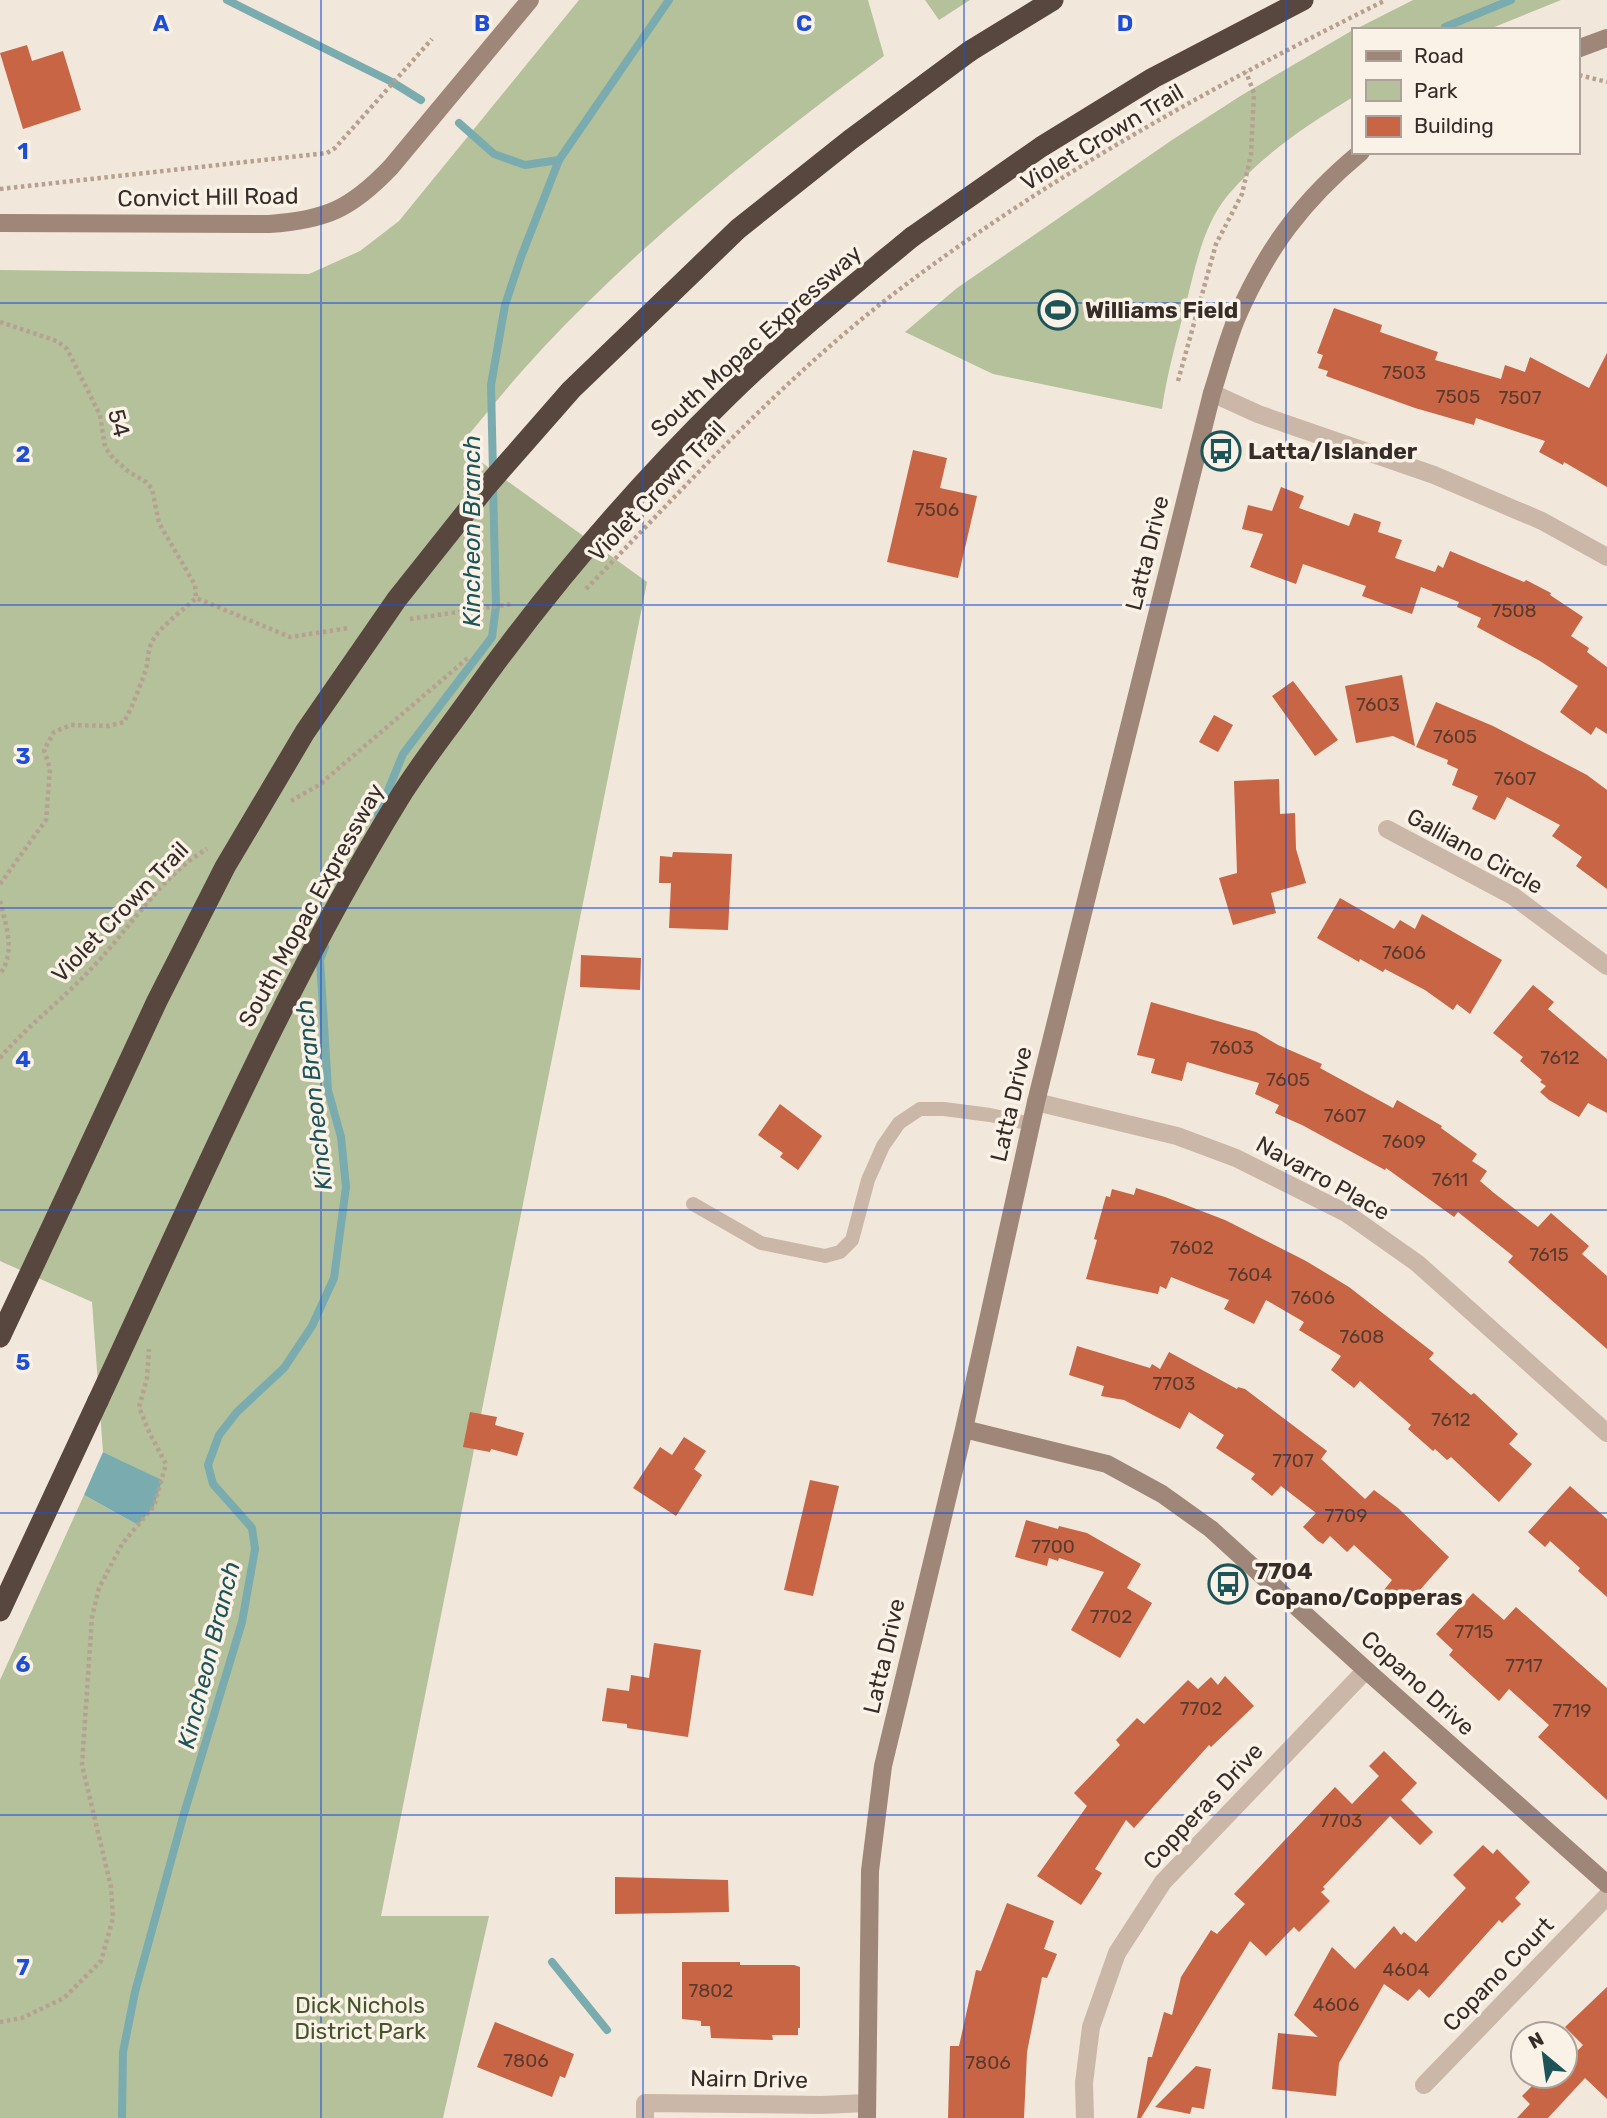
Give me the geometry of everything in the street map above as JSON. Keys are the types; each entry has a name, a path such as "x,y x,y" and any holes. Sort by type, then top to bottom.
{"highway":[{"path":"0,1338 157,1001 225,867 305,732 397,599 470,507 571,390 738,229 850,140 970,51 1053,0"},
{"name":"South Mopac Expressway","path":"0,1611 261,1051 326,923 400,797 524,626 575,561 653,471 739,386 912,237 1041,147 1153,78 1303,0"}],"street":[{"name":"Convict Hill Road","path":"0,223 269,224 302,222 341,210 369,190 391,167 530,0"},
{"path":"1579,48 1607,38"},
{"name":"Latta Drive","path":"867,2110 870,1871 883,1766 964,1429 1036,1102 1212,393 1236,318 1282,232 1336,173 1359,154"},
{"path":"1212,393 1258,414 1434,475 1542,521 1607,557"},
{"name":"Galliano Circle","path":"1387,829 1513,895 1607,966"},
{"name":"Navarro Place","path":"1036,1102 1177,1136 1236,1158 1346,1213 1418,1263 1607,1433"},
{"name":"Copano Drive","path":"964,1429 1107,1464 1162,1494 1211,1529 1607,1884"},
{"name":"Copperas Drive","path":"1085,2118 1084,2083 1091,2027 1117,1953 1163,1882 1366,1670"},
{"name":"Copano Court","path":"1424,2085 1607,1896"},
{"name":"Nairn Drive","path":"645,2118 645,2103 822,2105 867,2110"}],"lane":[{"path":"693,1204 761,1243 825,1256 840,1252 852,1240 868,1180 883,1146 899,1123 920,1108 990,1115 1031,1124"}],"path":[{"name":"Violet Crown Trail","path":"582,593 744,426 800,373 883,303 972,237 1103,153 1246,72 1386,0"},
{"path":"0,189 327,153 335,148 432,39"},
{"path":"1178,382 1216,244 1242,194 1251,155 1254,93 1246,72"},
{"path":"1579,75 1607,82"},
{"name":"54","path":"0,321 57,341 67,349 100,415 105,447 113,458 129,472 146,481 152,489 159,523 195,585 196,598"},
{"path":"0,884 46,820 50,769 44,750 54,732 71,725 108,726 124,722 146,670 148,651 154,639 196,598 290,637 359,626"},
{"path":"400,620 521,602"},
{"path":"285,805 319,785 472,655"},
{"name":"Violet Crown Trail","path":"0,1058 89,972 146,905 193,857 216,844"},
{"path":"0,901 9,945 7,964 0,974"},
{"path":"0,2022 22,2018 64,1998 101,1961 113,1918 111,1887 82,1765 92,1618 99,1588 122,1544 154,1506 166,1464 139,1407 147,1378 149,1342"}],"green space":[{"name":"Dick Nichols District Park","path":"579,0 868,0 884,56 750,159 663,232 542,349 459,446 647,582 381,1916 489,1916 443,2118 0,2118 0,1680 84,1495 138,1525 161,1480 103,1452 92,1302 0,1261 0,270 309,274 360,251 399,221"},
{"path":"925,0 970,0 939,20"},
{"path":"1413,0 1561,0 1492,28 1358,28"},
{"name":"Williams Field","path":"1352,31 1352,98 1302,130 1256,166 1228,195 1212,220 1197,262 1169,369 1162,409 993,374 905,332 957,288 1242,95"}],"water":[{"path":"103,1452 162,1480 154,1506 138,1525 84,1495"}],"building":[{"path":"27,45 32,61 63,51 81,110 23,129 0,53"},
{"path":"1334,308 1382,325 1380,332 1438,352 1435,360 1501,379 1505,365 1525,372 1530,357 1589,388 1607,353 1607,487 1564,462 1563,465 1539,452 1545,441 1476,418 1474,425 1415,408 1326,376 1328,371 1318,368 1323,355 1317,353"},
{"path":"913,450 947,458 940,488 977,496 958,578 887,562"},
{"path":"1281,487 1304,496 1299,508 1349,526 1354,513 1381,522 1378,532 1402,540 1395,558 1435,572 1438,565 1443,568 1450,551 1524,582 1526,580 1551,593 1550,595 1583,617 1571,636 1589,648 1587,652 1607,667 1607,734 1596,727 1591,735 1560,712 1578,686 1540,661 1477,627 1481,618 1457,607 1459,602 1421,587 1412,614 1362,596 1366,586 1303,564 1296,584 1250,567 1263,534 1242,529 1248,505 1272,511"},
{"path":"1402,675 1415,746 1393,736 1356,743 1345,686"},
{"path":"1293,681 1338,740 1315,756 1272,696"},
{"path":"1436,702 1493,726 1587,775 1607,790 1607,889 1576,866 1582,857 1552,836 1560,825 1507,797 1495,820 1472,809 1478,796 1452,785 1458,769 1447,764 1448,760 1416,747"},
{"path":"1214,715 1233,725 1218,752 1199,742"},
{"path":"1279,779 1280,814 1295,813 1296,849 1306,883 1271,893 1276,913 1233,925 1219,878 1237,873 1234,781"},
{"path":"673,852 732,854 728,930 669,928 671,883 659,883 660,856 672,857"},
{"path":"1340,898 1394,929 1400,920 1415,929 1422,914 1502,960 1470,1014 1457,1004 1453,1010 1425,990 1385,969 1383,972 1360,959 1359,962 1317,938"},
{"path":"581,955 641,958 640,990 580,987"},
{"path":"1533,985 1554,1002 1548,1009 1607,1059 1607,1113 1588,1103 1579,1117 1549,1100 1540,1092 1546,1086 1520,1061 1523,1057 1493,1033"},
{"path":"1151,1002 1256,1032 1322,1064 1320,1068 1393,1108 1397,1100 1442,1126 1441,1128 1477,1154 1472,1161 1487,1171 1480,1181 1494,1193 1538,1227 1551,1213 1589,1246 1582,1254 1607,1276 1607,1349 1508,1262 1513,1256 1458,1212 1454,1217 1386,1168 1385,1170 1275,1113 1279,1105 1255,1094 1259,1083 1187,1062 1182,1081 1151,1073 1155,1059 1137,1055"},
{"path":"780,1104 822,1136 798,1170 780,1157 783,1153 758,1135"},
{"path":"1136,1188 1225,1220 1306,1261 1349,1287 1434,1353 1429,1359 1471,1395 1474,1393 1518,1434 1509,1444 1532,1464 1499,1502 1451,1457 1447,1460 1435,1449 1433,1451 1408,1429 1411,1425 1360,1381 1354,1388 1331,1370 1341,1356 1299,1330 1304,1322 1266,1300 1254,1324 1224,1309 1229,1300 1171,1277 1166,1289 1160,1286 1158,1294 1086,1279 1106,1196 1110,1197 1112,1189 1134,1195"},
{"path":"1077,1346 1150,1368 1152,1364 1160,1369 1169,1352 1237,1389 1245,1389 1327,1451 1321,1459 1365,1499 1374,1490 1398,1508 1449,1557 1404,1608 1384,1590 1392,1580 1354,1545 1347,1552 1330,1536 1323,1544 1318,1541 1303,1527 1316,1513 1281,1486 1272,1496 1251,1479 1255,1474 1216,1448 1224,1435 1189,1412 1180,1429 1124,1400 1101,1396 1104,1386 1069,1375"},
{"path":"470,1412 497,1417 495,1425 524,1433 517,1456 491,1449 490,1452 463,1447"},
{"path":"684,1437 706,1451 694,1469 702,1475 676,1516 633,1488 660,1447 672,1455"},
{"path":"810,1480 839,1486 813,1596 784,1590"},
{"path":"1570,1486 1607,1519 1607,1597 1550,1541 1545,1547 1528,1532"},
{"path":"1026,1520 1058,1529 1059,1526 1087,1533 1141,1564 1127,1588 1152,1603 1120,1658 1071,1630 1104,1572 1059,1558 1058,1561 1049,1558 1047,1566 1015,1557"},
{"path":"1473,1593 1504,1620 1516,1607 1607,1688 1607,1800 1538,1737 1549,1725 1509,1689 1499,1701 1449,1655 1453,1650 1436,1634"},
{"path":"654,1643 701,1650 688,1737 627,1728 627,1724 602,1721 607,1688 629,1691 631,1675 649,1678"},
{"path":"1225,1676 1254,1706 1211,1747 1209,1745 1134,1828 1126,1820 1095,1869 1102,1873 1081,1905 1037,1876 1087,1806 1074,1793 1120,1745 1116,1740 1137,1718 1144,1724 1188,1680 1198,1689 1211,1677 1218,1685"},
{"path":"1384,1751 1417,1783 1401,1800 1433,1832 1420,1845 1390,1816 1323,1887 1325,1889 1321,1892 1330,1901 1299,1932 1294,1927 1266,1956 1250,1941 1141,2118 1137,2118 1148,2057 1152,2057 1164,2012 1172,2015 1181,1977 1211,1930 1217,1934 1245,1904 1234,1894 1335,1787 1352,1804 1379,1776 1369,1766"},
{"path":"1483,1845 1493,1854 1497,1849 1530,1882 1515,1898 1521,1904 1502,1923 1499,1920 1429,1998 1419,1989 1408,2001 1384,1984 1339,2063 1336,2096 1272,2089 1278,2033 1318,2037 1294,2015 1332,1947 1355,1969 1394,1926 1401,1935 1404,1932 1416,1942 1466,1888 1453,1875"},
{"path":"615,1877 728,1880 729,1912 615,1914"},
{"path":"1007,1903 1054,1921 1044,1949 1057,1954 1047,1978 1042,1977 1027,2052 1024,2118 948,2118 950,2046 959,2046 976,1970 981,1971"},
{"path":"682,1962 740,1962 740,1965 800,1967 798,2035 772,2035 773,2040 711,2038 710,2026 701,2026 701,2021 682,2019"},
{"path":"1607,1987 1607,2099 1585,2078 1579,2084 1579,2049 1583,2045 1579,2041 1579,2020 1572,2020"},
{"path":"495,2022 574,2054 565,2078 560,2076 552,2097 477,2067"},
{"path":"1196,2066 1211,2069 1204,2109 1192,2107 1190,2114 1155,2107"},
{"path":"1528,2090 1574,2090 1548,2118 1517,2118 1530,2104 1522,2096"}],"waterway":[{"path":"227,0 392,82 421,100"},
{"name":"Kincheon Branch","path":"493,473 491,385 505,305 521,257 559,160 669,0"},
{"path":"1445,27 1511,0"},
{"path":"459,123 494,154 525,165 559,160"},
{"name":"Kincheon Branch","path":"378,815 403,754 492,637 496,606 493,486"},
{"name":"Kincheon Branch","path":"122,2118 123,2052 135,1992 183,1817 242,1622 255,1549 252,1528 213,1484 208,1465 219,1435 237,1412 284,1368 312,1326 334,1278 346,1187 341,1137 328,1090 320,960 325,947"},
{"path":"552,1962 607,2030"}],"place":[{"name":"Williams Field","path":"1058,310"},
{"name":"Latta/Islander","path":"1221,451"},
{"name":"7704 Copano/Copperas","path":"1228,1584"}]}
